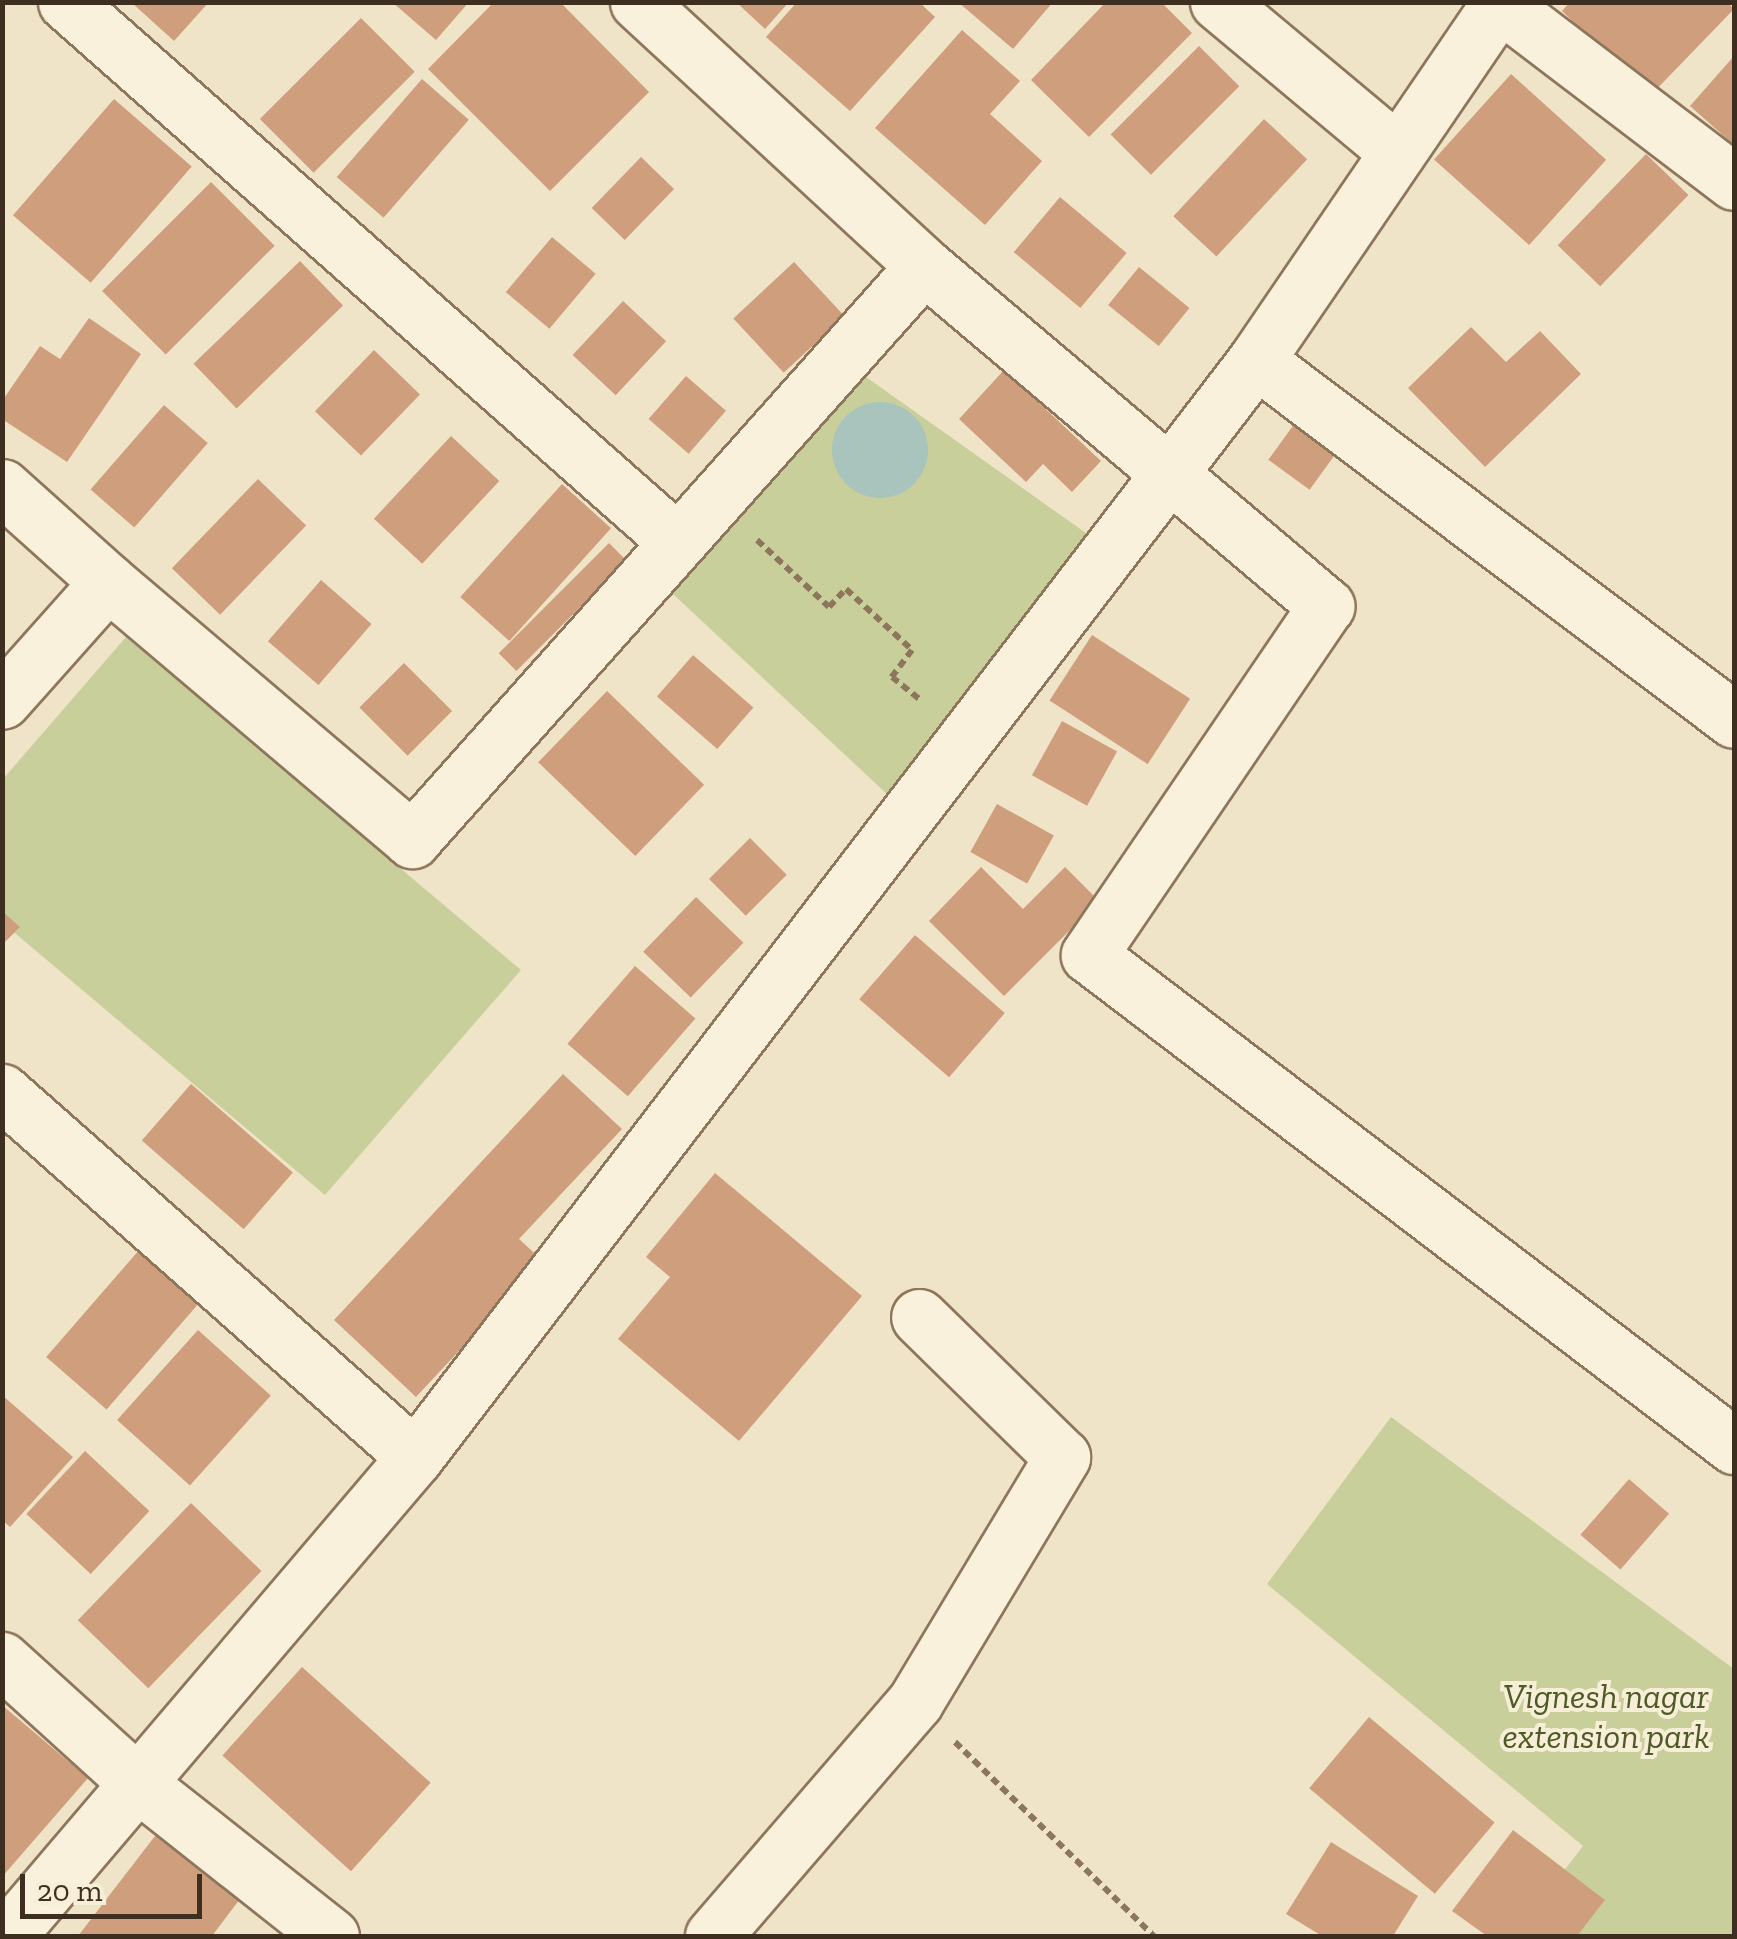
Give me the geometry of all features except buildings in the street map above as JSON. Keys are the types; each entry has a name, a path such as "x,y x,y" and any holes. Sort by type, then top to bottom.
{"street":[{"path":"66,2 675,540"},
{"path":"638,2 924,266 1326,606 1089,955 1734,1446"},
{"path":"1218,2 1396,150"},
{"path":"6,1936 141,1786 414,1457 1256,360 1499,3 1734,182"},
{"path":"2,487 412,840 675,540 924,266"},
{"path":"1256,360 1734,720"},
{"path":"2,701 108,582"},
{"path":"2,1092 414,1457"},
{"path":"713,1936 915,1702 1062,1457 919,1316"},
{"path":"2,1660 141,1786 331,1936"}],"path":[{"path":"712,499 829,607 846,589 912,650 892,676 968,739"},
{"path":"915,1702 1154,1936"}],"green space":[{"path":"852,367 1100,543 904,810 658,580"},
{"path":"126,637 521,970 325,1195 3,923 3,779"},
{"name":"Vignesh nagar extension park","path":"1391,1417 1734,1669 1734,1936 1514,1936 1583,1846 1267,1584"}],"water":[{"path":"880,402 898,406 914,416 924,432 928,450 924,468 914,484 898,494 880,498 862,494 846,484 836,468 832,450 836,432 846,416 862,406"}]}
